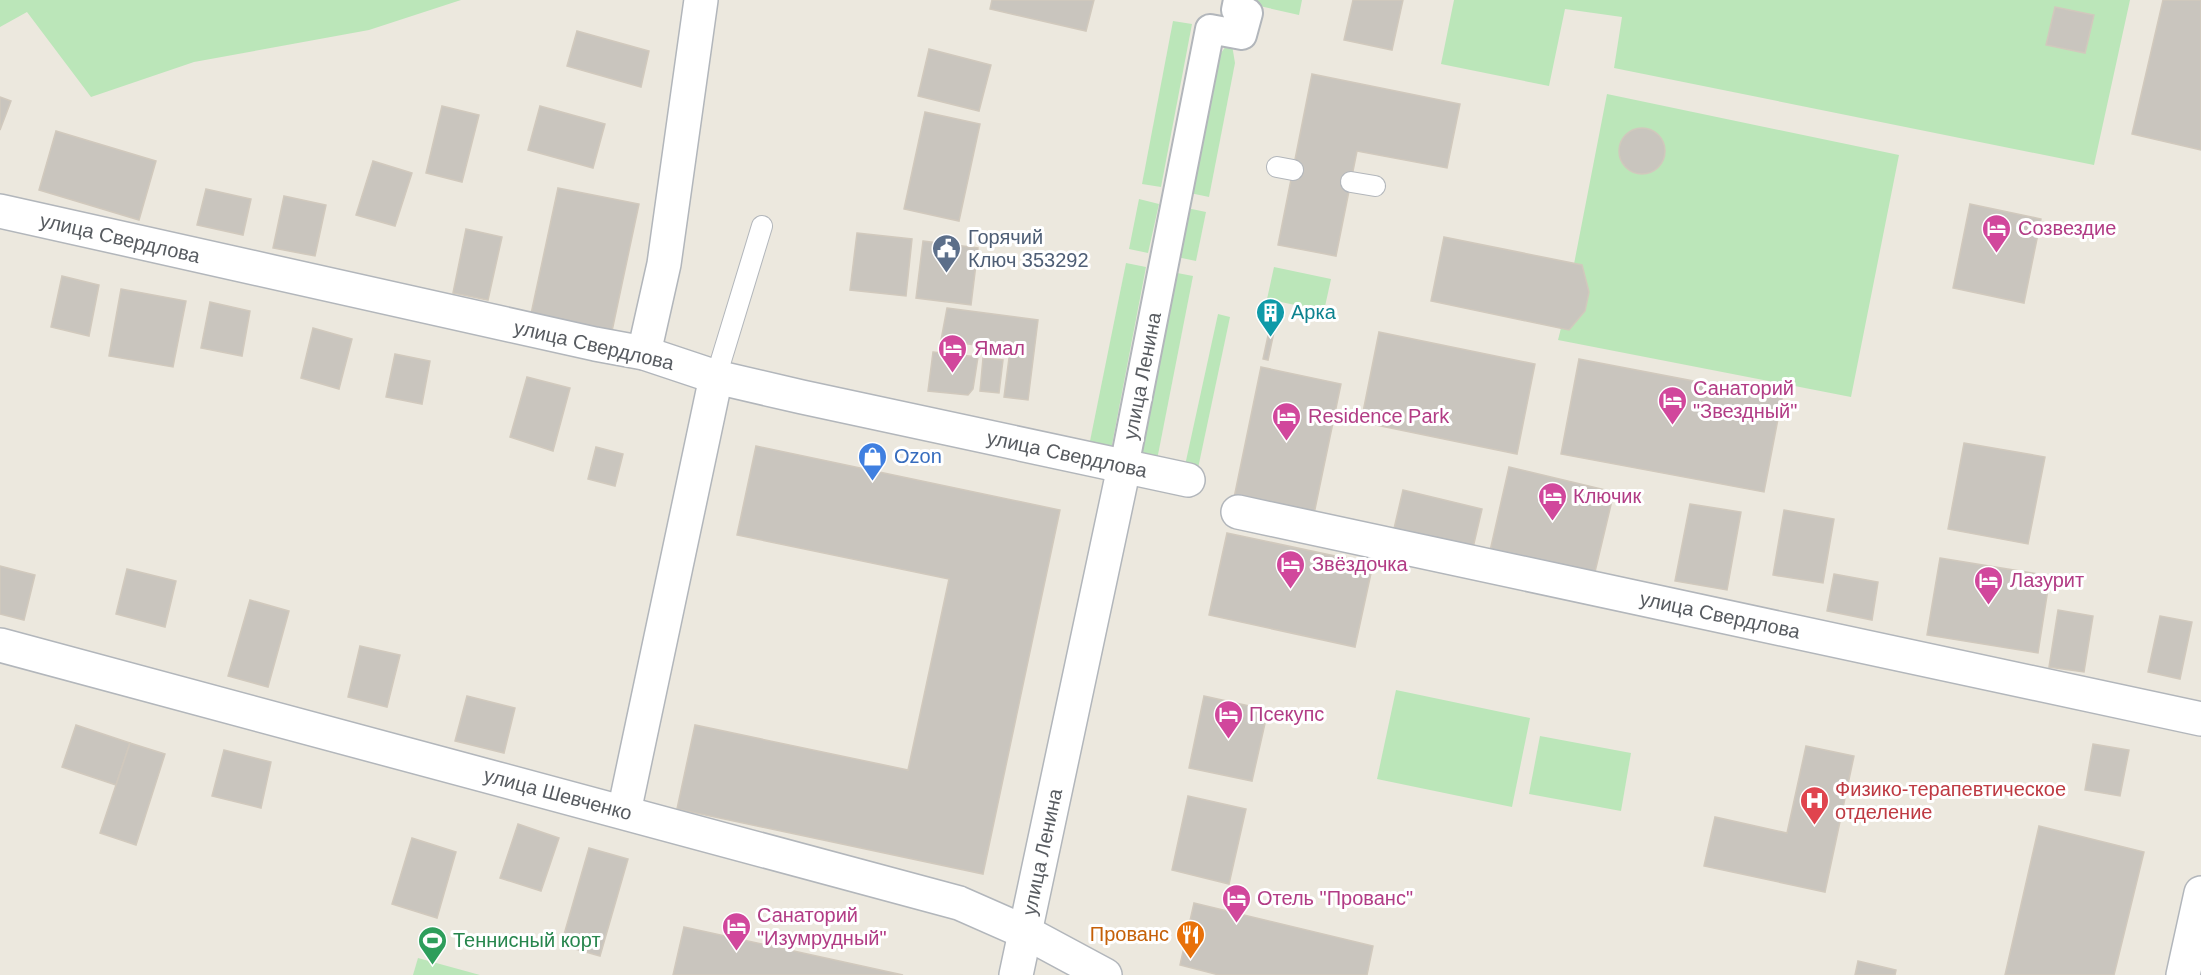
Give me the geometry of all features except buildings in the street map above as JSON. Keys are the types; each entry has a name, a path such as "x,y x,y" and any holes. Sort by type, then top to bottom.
{"street":[{"path":"644,353 664,264 701,0"},
{"name":"улица Ленина","path":"1016,975 1124,467 1210,29 1242,35 1248,13 1236,10 1238,0"},
{"name":"улица Свердлова","path":"0,211 644,353 716,377 1188,480"},
{"path":"624,812 716,377"},
{"name":"улица Свердлова","path":"1238,512 2201,719"},
{"name":"улица Шевченко","path":"0,645 958,903 1025,932 1105,975"},
{"path":"2183,975 2201,893"}],"lane":[{"path":"1351,182 1375,186"},
{"path":"716,377 762,226"}],"green space":[{"path":"0,0 461,0 369,30 194,62 91,97 27,12 0,27"},
{"path":"1256,0 1302,0 1299,15 1255,5"},
{"path":"1454,0 2130,0 2094,165 1614,68 1622,17 1565,9 1549,86 1441,64"},
{"path":"1173,21 1192,24 1161,187 1142,184"},
{"path":"1231,39 1235,63 1209,197 1190,193 1216,60"},
{"path":"1607,94 1899,155 1851,397 1558,340 1561,328 1569,329 1585,307 1587,300 1582,266 1574,264"},
{"path":"1139,199 1159,204 1148,253 1129,249"},
{"path":"1187,208 1206,212 1196,261 1177,257"},
{"path":"1126,263 1146,267 1110,455 1088,451"},
{"path":"1274,267 1331,279 1324,311 1267,299"},
{"path":"1172,272 1193,276 1155,470 1134,465"},
{"path":"1218,314 1230,317 1197,473 1184,470"},
{"path":"1396,690 1530,718 1512,807 1377,779"},
{"path":"1540,736 1631,753 1621,811 1529,794"},
{"name":"Теннисный корт","path":"418,958 480,975 413,975"}],"place":[{"name":"Созвездие","path":"1997,254"},
{"name":"Горячий Ключ 353292","path":"947,274"},
{"name":"Арка","path":"1270,338"},
{"name":"Ямал","path":"953,374"},
{"name":"Санаторий \"Звездный\"","path":"1672,426"},
{"name":"Residence Park","path":"1287,442"},
{"name":"Ozon","path":"873,482"},
{"name":"Ключик","path":"1552,522"},
{"name":"Звёздочка","path":"1291,590"},
{"name":"Лазурит","path":"1989,606"},
{"name":"Псекупс","path":"1228,740"},
{"name":"Физико-терапевтическое отделение","path":"1814,826"},
{"name":"Отель \"Прованс\"","path":"1236,924"},
{"name":"Санаторий \"Изумрудный\"","path":"736,952"},
{"name":"Прованс","path":"1190,960"},
{"name":"Теннисный корт","path":"432,966"}]}
